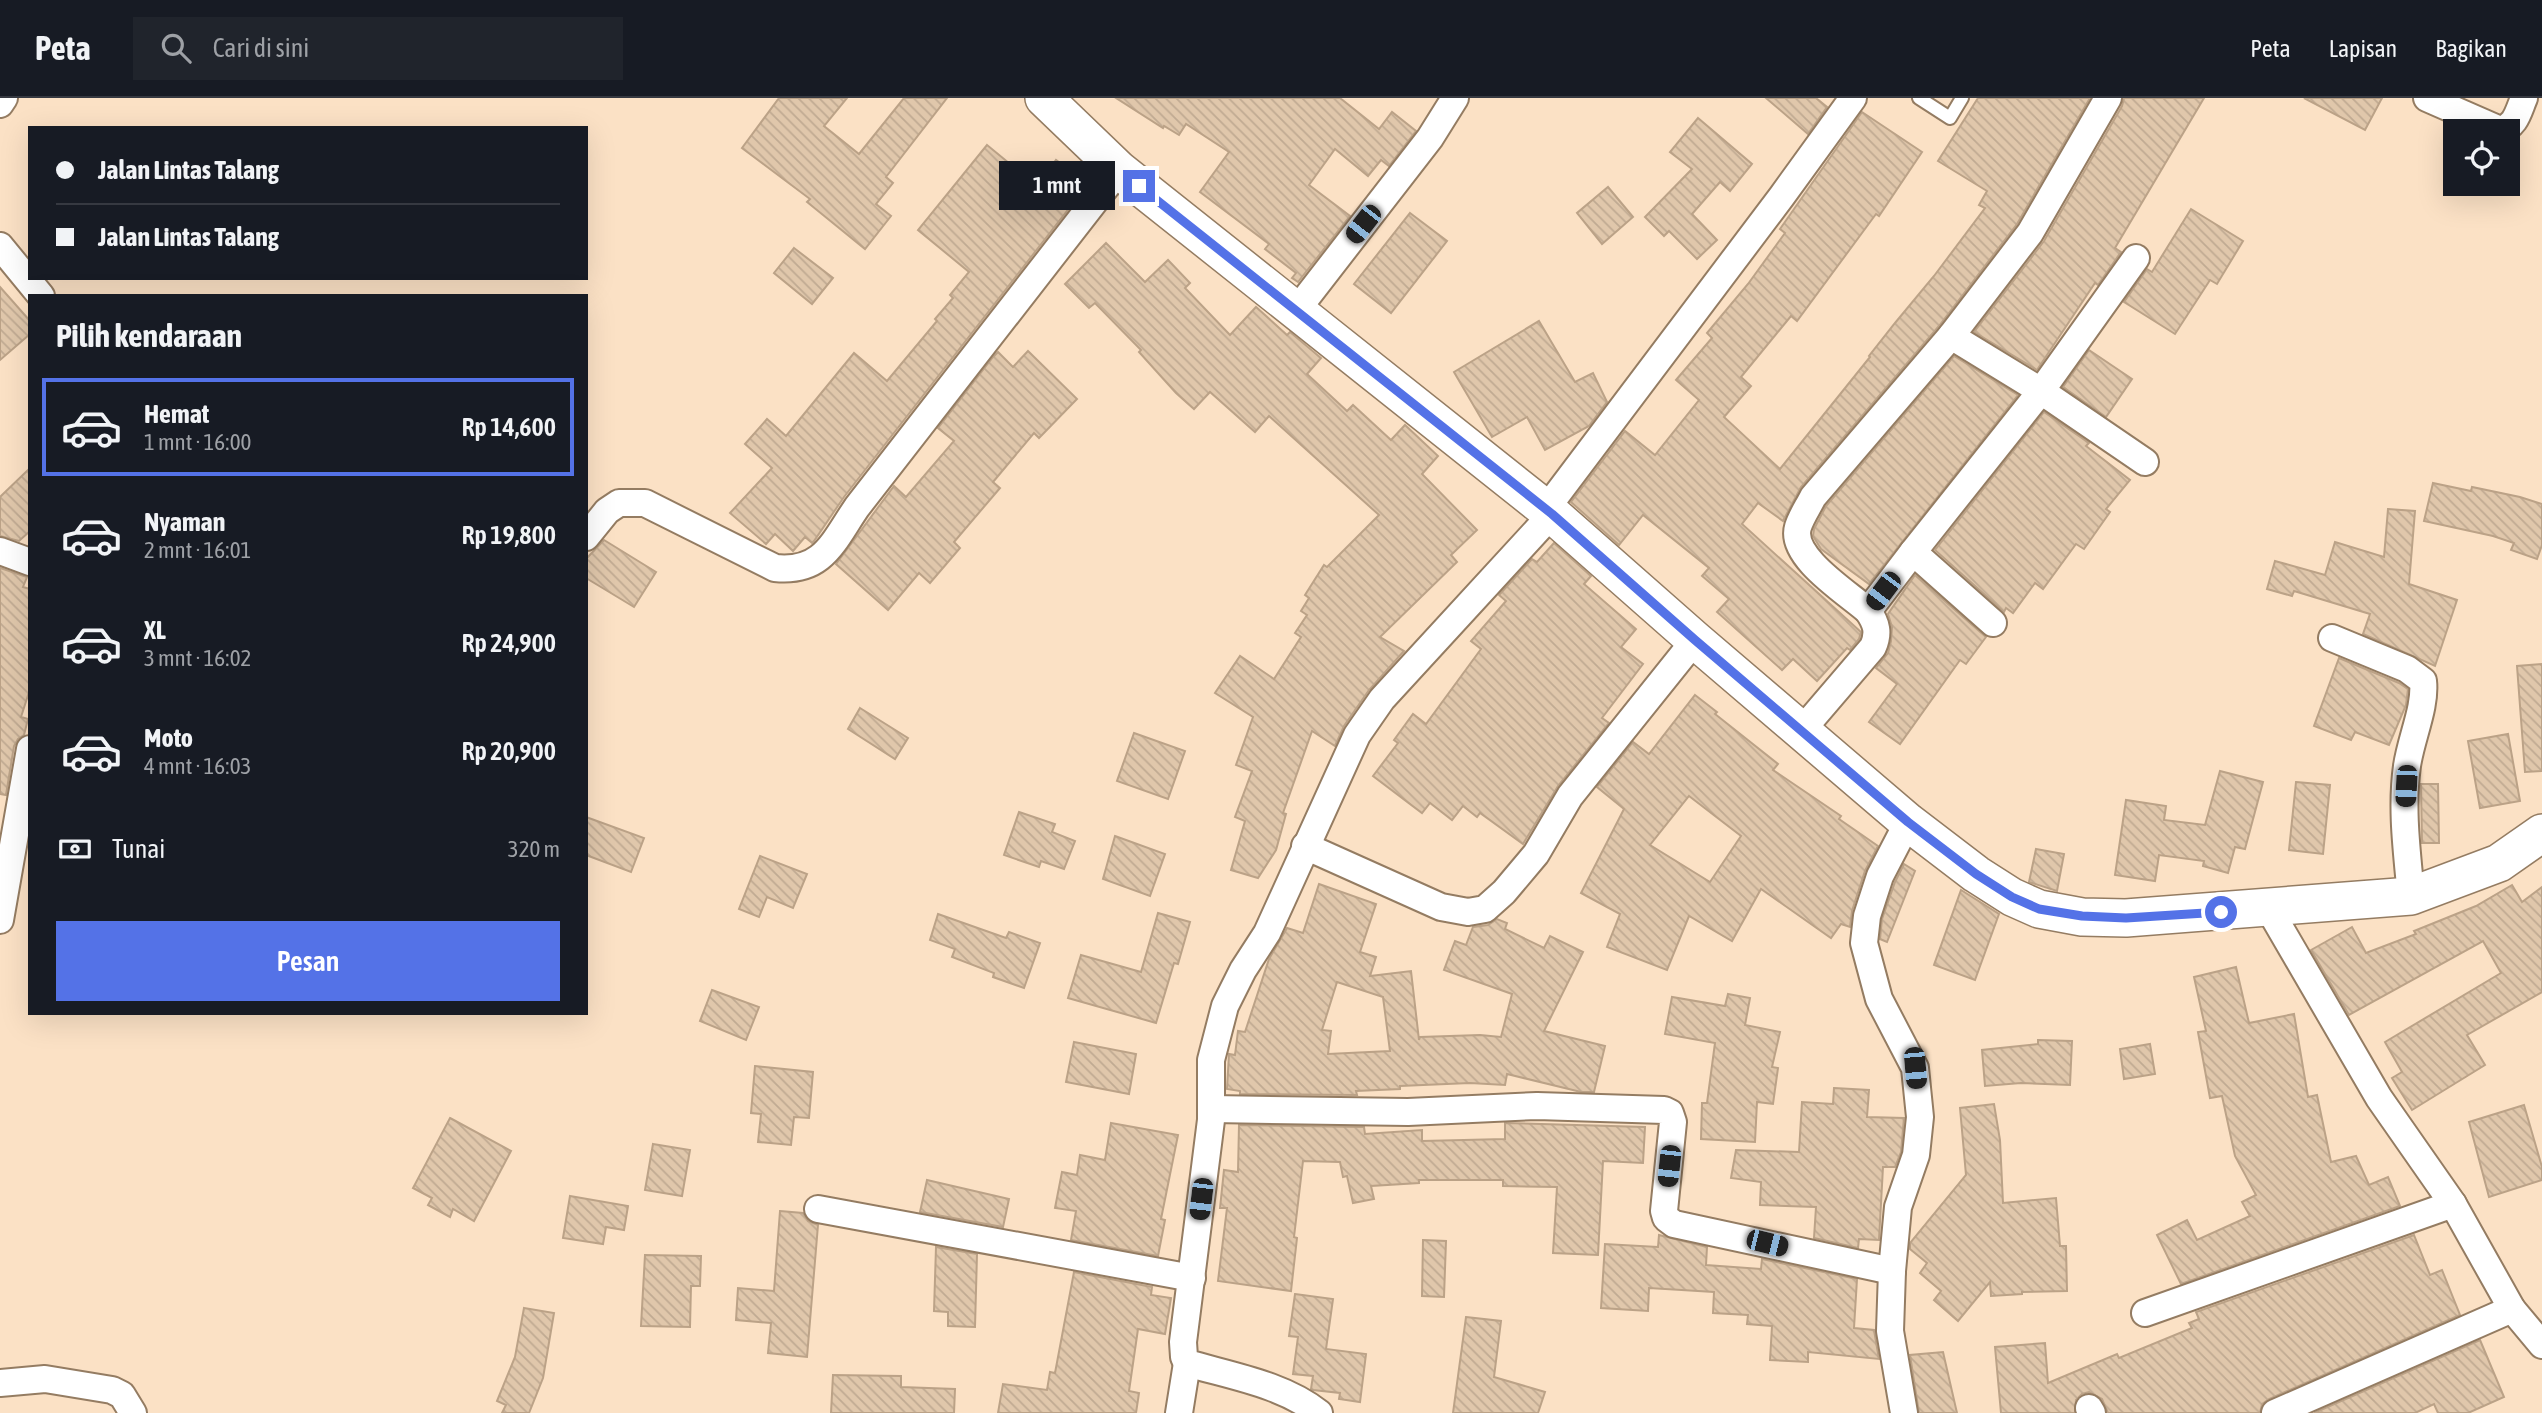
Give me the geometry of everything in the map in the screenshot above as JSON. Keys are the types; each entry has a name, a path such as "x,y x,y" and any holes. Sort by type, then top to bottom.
{"street":[{"path":"0,104 4,98"},
{"path":"1044,98 1119,170 1549,511 1908,822 1976,874 2012,897 2039,909 2082,916 2126,918 2411,896 2499,863 2542,833"},
{"path":"1296,311 1430,138 1455,98"},
{"path":"1179,1413 1187,1363 1183,1342 1212,1109 1211,1060 1225,1006 1243,970 1267,933 1357,735 1382,699 1549,511 1853,98"},
{"path":"1801,730 1873,647 1877,629 1868,611 1807,559 1800,548 1797,528 1813,498 1951,336 2030,233 2108,98"},
{"path":"2427,98 2500,130 2509,128 2524,98"},
{"path":"588,535 607,511 619,503 645,503 775,568 790,570 806,567 823,555 873,486 1119,170"},
{"path":"0,246 39,294"},
{"path":"1868,611 2041,391 2136,258"},
{"path":"1951,336 2041,391 2145,462"},
{"path":"0,551 28,561"},
{"path":"1913,551 1993,623"},
{"path":"2332,638 2407,668 2423,681 2424,695 2413,731 2406,779 2404,825 2411,896"},
{"path":"1305,846 1441,907 1468,912 1485,909 1504,892 1536,854 1570,796 1695,640"},
{"path":"0,920 28,760"},
{"path":"1904,1413 1890,1331 1892,1271 1898,1208 1916,1155 1920,1118 1915,1068 1880,999 1864,943 1867,916 1880,876 1908,822"},
{"path":"2269,909 2379,1098 2453,1204 2512,1309 2542,1345"},
{"path":"1212,1109 1408,1112 1537,1106 1664,1110 1670,1113 1673,1122 1664,1211 1666,1218 1674,1224 1892,1271"},
{"path":"2145,1313 2453,1204"},
{"path":"818,1209 1192,1278"},
{"path":"2275,1413 2322,1404 2512,1309"},
{"path":"1187,1363 1266,1385 1307,1404 1319,1413"},
{"path":"0,1382 45,1379 112,1390 122,1395 133,1413"}],"lane":[{"path":"1919,98 1950,118 1962,98"}],"building":[{"path":"779,98 847,98 824,126 859,154 904,98 947,98 886,177 893,183 876,204 891,216 865,249 807,202 810,199 742,148"},
{"path":"1116,98 1340,98 1379,129 1392,112 1416,131 1389,166 1381,160 1368,176 1335,149 1309,185 1350,216 1298,282 1292,278 1296,273 1265,249 1269,244 1200,192 1229,152 1186,124 1179,135 1164,126 1163,128"},
{"path":"1766,98 1816,98 1827,107 1808,134"},
{"path":"1978,98 2090,98 2017,224 1939,326 1801,487 1783,521 1758,503 1742,524 1861,632 1850,650 1847,648 1817,681 1793,659 1782,670 1717,612 1729,599 1702,576 1709,568 1643,515 1619,545 1571,502 1625,431 1655,455 1699,400 1676,380 1712,338 1707,333 1748,284 1785,233 1780,229 1862,112 1922,152 1879,216 1876,214 1797,321 1791,316 1741,377 1751,386 1724,417 1780,469 1985,208 1979,205 1987,191 1938,161"},
{"path":"2124,98 2204,98 2115,248 2121,252 2098,285 2095,283 2037,370 1974,332 2044,241 2122,106"},
{"path":"2304,98 2382,98 2365,130"},
{"path":"1698,118 1752,164 1730,191 1720,182 1692,214 1717,240 1697,259 1669,231 1664,236 1645,217 1692,169 1670,152"},
{"path":"987,145 1037,186 1056,160 1088,184 844,497 814,541 812,543 805,537 793,551 775,534 766,544 730,513 772,468 745,444 767,419 786,436 854,353 887,381 937,321 935,319 953,298 950,295 969,272 918,230"},
{"path":"1608,187 1633,217 1602,244 1577,213"},
{"path":"2191,209 2243,241 2217,284 2210,280 2175,334 2124,302 2147,269 2152,272"},
{"path":"1410,213 1447,241 1391,313 1354,284"},
{"path":"1106,243 1145,282 1168,260 1190,283 1185,288 1230,335 1256,307 1287,335 1290,332 1321,358 1307,374 1347,411 1353,405 1391,440 1405,425 1438,456 1422,474 1477,530 1451,555 1457,562 1380,637 1404,651 1369,690 1344,726 1335,746 1312,731 1283,813 1286,814 1276,850 1258,878 1231,870 1245,821 1235,817 1252,771 1236,765 1253,717 1215,693 1240,656 1274,679 1301,637 1295,633 1307,615 1301,611 1309,598 1305,595 1324,565 1327,567 1379,515 1269,416 1255,432 1210,392 1194,409 1176,393 1139,352 1141,350 1095,303 1089,308 1065,284"},
{"path":"794,248 833,278 812,304 774,273"},
{"path":"0,287 28,319 28,336 0,360"},
{"path":"1539,321 1575,382 1593,373 1607,402 1589,426 1545,450 1527,417 1492,437 1454,372"},
{"path":"2089,350 2132,379 2106,417 2063,387"},
{"path":"1028,351 1077,399 1039,438 1034,433 993,482 1000,488 954,542 960,548 930,583 919,573 888,610 836,564 894,486 906,497 954,441 938,428 993,357 998,352 1013,367"},
{"path":"1954,356 2018,395 1869,584 1821,549 1813,536 1814,529 1826,506"},
{"path":"2044,412 2089,443 2086,446 2130,480 2106,509 2110,512 2084,549 2076,544 2043,589 2035,583 2013,613 2006,608 2004,612 1935,550"},
{"path":"28,470 28,533 19,541 0,536 0,497"},
{"path":"2433,483 2471,491 2472,487 2542,504 2542,545 2537,559 2511,550 2514,543 2424,521"},
{"path":"2388,509 2415,511 2409,584 2457,600 2435,666 2363,634 2370,614 2294,591 2292,596 2267,589 2275,561 2325,575 2335,542 2384,557"},
{"path":"604,540 656,572 634,607 588,579 588,557"},
{"path":"1554,543 1591,576 1584,584 1636,629 1621,647 1643,664 1602,718 1609,723 1558,786 1523,844 1480,813 1477,817 1463,806 1452,820 1430,803 1422,813 1373,776 1398,743 1394,740 1413,714 1426,724 1481,649 1471,641 1506,601 1499,595 1532,559 1537,562"},
{"path":"0,568 27,577 23,587 28,588 28,695 21,717 28,719 24,735 14,746 6,795 0,794"},
{"path":"1915,575 1986,637 1966,664 1960,660 1900,744 1869,722 1897,684 1876,668 1888,653 1891,641 1892,627 1888,614"},
{"path":"2339,658 2408,689 2406,705 2389,745 2355,732 2351,740 2314,726"},
{"path":"2542,664 2542,771 2525,772 2517,666"},
{"path":"1695,695 1778,764 1773,770 1841,816 1839,819 1878,846 1865,871 1852,911 1850,927 1841,924 1831,938 1761,889 1732,941 1689,916 1667,970 1607,947 1620,914 1581,893 1624,809 1597,787 1633,742 1649,754","holes":["1689,796 1741,836 1710,882 1650,845"]},
{"path":"860,708 908,738 895,759 848,729"},
{"path":"1134,733 1185,751 1168,799 1117,781"},
{"path":"2508,734 2520,801 2480,808 2468,741"},
{"path":"2220,771 2263,782 2245,849 2235,847 2228,873 2203,866 2204,861 2159,855 2155,881 2115,875 2126,800 2166,806 2164,820 2205,825"},
{"path":"2296,782 2330,785 2323,854 2289,850"},
{"path":"2421,784 2438,784 2439,843 2422,843"},
{"path":"1019,812 1055,824 1052,832 1075,841 1064,869 1041,861 1039,867 1004,855"},
{"path":"588,818 644,838 631,872 588,856"},
{"path":"1115,836 1165,854 1150,896 1103,879"},
{"path":"2036,849 2064,854 2057,891 2029,882"},
{"path":"760,856 807,874 793,908 767,897 759,917 739,909"},
{"path":"1904,864 1915,871 1887,942 1880,939 1882,919"},
{"path":"1319,884 1376,904 1360,952 1376,957 1370,976 1411,971 1419,1040 1420,1037 1501,1037 1512,994 1444,970 1455,941 1466,945 1473,927 1488,925 1497,919 1507,923 1505,929 1544,948 1550,936 1583,952 1544,1031 1605,1046 1594,1092 1581,1092 1507,1074 1505,1085 1470,1083 1400,1086 1400,1089 1356,1091 1357,1095 1240,1094 1240,1091 1227,1089 1229,1054 1235,1055 1238,1031 1245,1032 1269,959 1287,928 1303,933","holes":["1337,982 1383,997 1390,1051 1328,1054 1331,1031 1322,1030"]},
{"path":"2512,885 2522,902 2542,887 2542,992 2467,1035 2485,1065 2412,1110 2392,1078 2402,1072 2385,1042 2501,973 2483,941 2349,1015 2311,950 2352,927 2366,953 2416,934 2414,931 2476,906"},
{"path":"1961,890 1999,914 1975,980 1934,965"},
{"path":"1158,913 1190,922 1156,1023 1068,998 1081,955 1141,972"},
{"path":"938,914 1006,938 1009,932 1040,943 1024,988 993,977 994,973 952,957 955,949 930,940"},
{"path":"2236,967 2249,1023 2294,1014 2308,1097 2317,1095 2331,1162 2356,1156 2369,1185 2388,1177 2400,1206 2181,1284 2157,1235 2187,1220 2197,1240 2250,1216 2242,1202 2256,1195 2235,1156 2222,1096 2210,1098 2198,1032 2206,1031 2194,977"},
{"path":"712,990 759,1007 746,1040 700,1021"},
{"path":"1728,994 1750,998 1745,1025 1780,1032 1772,1067 1778,1068 1773,1104 1757,1102 1755,1142 1701,1139 1702,1103 1707,1103 1715,1043 1665,1034 1672,997 1725,1006"},
{"path":"2038,1040 2072,1041 2070,1085 2021,1083 1985,1086 1982,1050 2038,1044"},
{"path":"1074,1042 1136,1054 1129,1094 1066,1082"},
{"path":"2150,1044 2155,1074 2124,1079 2120,1049"},
{"path":"755,1066 813,1072 809,1118 794,1117 791,1145 758,1142 761,1114 751,1113"},
{"path":"1834,1088 1869,1090 1867,1117 1904,1118 1901,1152 1895,1167 1883,1167 1879,1240 1859,1239 1858,1248 1814,1238 1816,1207 1760,1205 1761,1182 1731,1178 1736,1150 1799,1152 1802,1102 1833,1104"},
{"path":"1994,1104 2000,1140 2003,1203 2056,1198 2060,1246 2066,1246 2067,1291 1991,1296 1990,1282 1958,1321 1934,1300 1941,1291 1920,1273 1927,1263 1910,1249 1910,1243 1966,1175 1960,1108"},
{"path":"2524,1105 2542,1167 2542,1180 2489,1197 2469,1122"},
{"path":"450,1118 511,1151 474,1221 453,1209 450,1217 428,1205 432,1198 413,1188"},
{"path":"1111,1123 1178,1135 1161,1219 1165,1220 1158,1256 1071,1240 1076,1211 1055,1208 1062,1172 1077,1175 1080,1155 1105,1160"},
{"path":"1505,1123 1645,1127 1643,1163 1603,1161 1598,1255 1553,1253 1557,1187 1503,1186 1503,1180 1419,1180 1419,1183 1371,1186 1374,1199 1353,1203 1347,1176 1343,1177 1340,1162 1303,1161 1291,1291 1218,1281 1227,1208 1220,1208 1224,1170 1238,1172 1239,1125 1364,1127 1365,1134 1422,1130 1422,1141 1505,1139"},
{"path":"653,1144 690,1150 682,1196 645,1190"},
{"path":"927,1180 1009,1199 1003,1227 920,1212"},
{"path":"570,1196 628,1206 624,1230 606,1227 603,1244 563,1238"},
{"path":"780,1211 803,1213 808,1221 818,1225 807,1357 768,1353 771,1323 736,1320 738,1288 774,1291"},
{"path":"1659,1235 1707,1247 1706,1265 1761,1269 1762,1259 1857,1279 1854,1328 1874,1330 1879,1359 1808,1352 1808,1362 1770,1360 1772,1326 1747,1324 1748,1315 1713,1313 1714,1292 1649,1288 1648,1311 1601,1308 1605,1244 1658,1247"},
{"path":"2414,1235 2430,1275 2442,1270 2460,1315 2269,1399 2262,1404 2260,1413 2108,1413 2102,1399 2089,1392 2076,1400 2075,1413 2001,1413 1995,1347 2045,1343 2048,1383 2117,1354 2119,1358 2192,1328 2189,1323 2199,1319 2196,1312"},
{"path":"1423,1240 1446,1241 1444,1297 1422,1296"},
{"path":"936,1247 977,1254 975,1327 948,1326 948,1312 934,1311"},
{"path":"645,1255 701,1256 700,1286 691,1286 690,1327 641,1326"},
{"path":"1074,1272 1152,1287 1151,1295 1171,1298 1165,1334 1138,1329 1129,1391 1139,1393 1136,1413 998,1413 1003,1384 1047,1390 1050,1372 1055,1373"},
{"path":"1295,1294 1333,1299 1326,1349 1366,1354 1360,1402 1339,1399 1340,1393 1313,1390 1313,1376 1293,1374 1298,1337 1289,1336"},
{"path":"524,1308 554,1313 543,1378 529,1413 502,1413 506,1405 497,1401 515,1357"},
{"path":"1466,1317 1501,1321 1494,1377 1545,1392 1538,1413 1453,1413"},
{"path":"2480,1340 2504,1397 2468,1413 2438,1413 2434,1404 2415,1413 2314,1413"},
{"path":"1943,1352 1957,1413 1919,1413 1910,1355"},
{"path":"833,1375 901,1376 901,1387 955,1389 954,1413 831,1413"}],"route":[{"path":"1139,186 1552,514 1908,822 1976,874 2012,897 2039,909 2082,916 2126,918 2221,912"}]}
